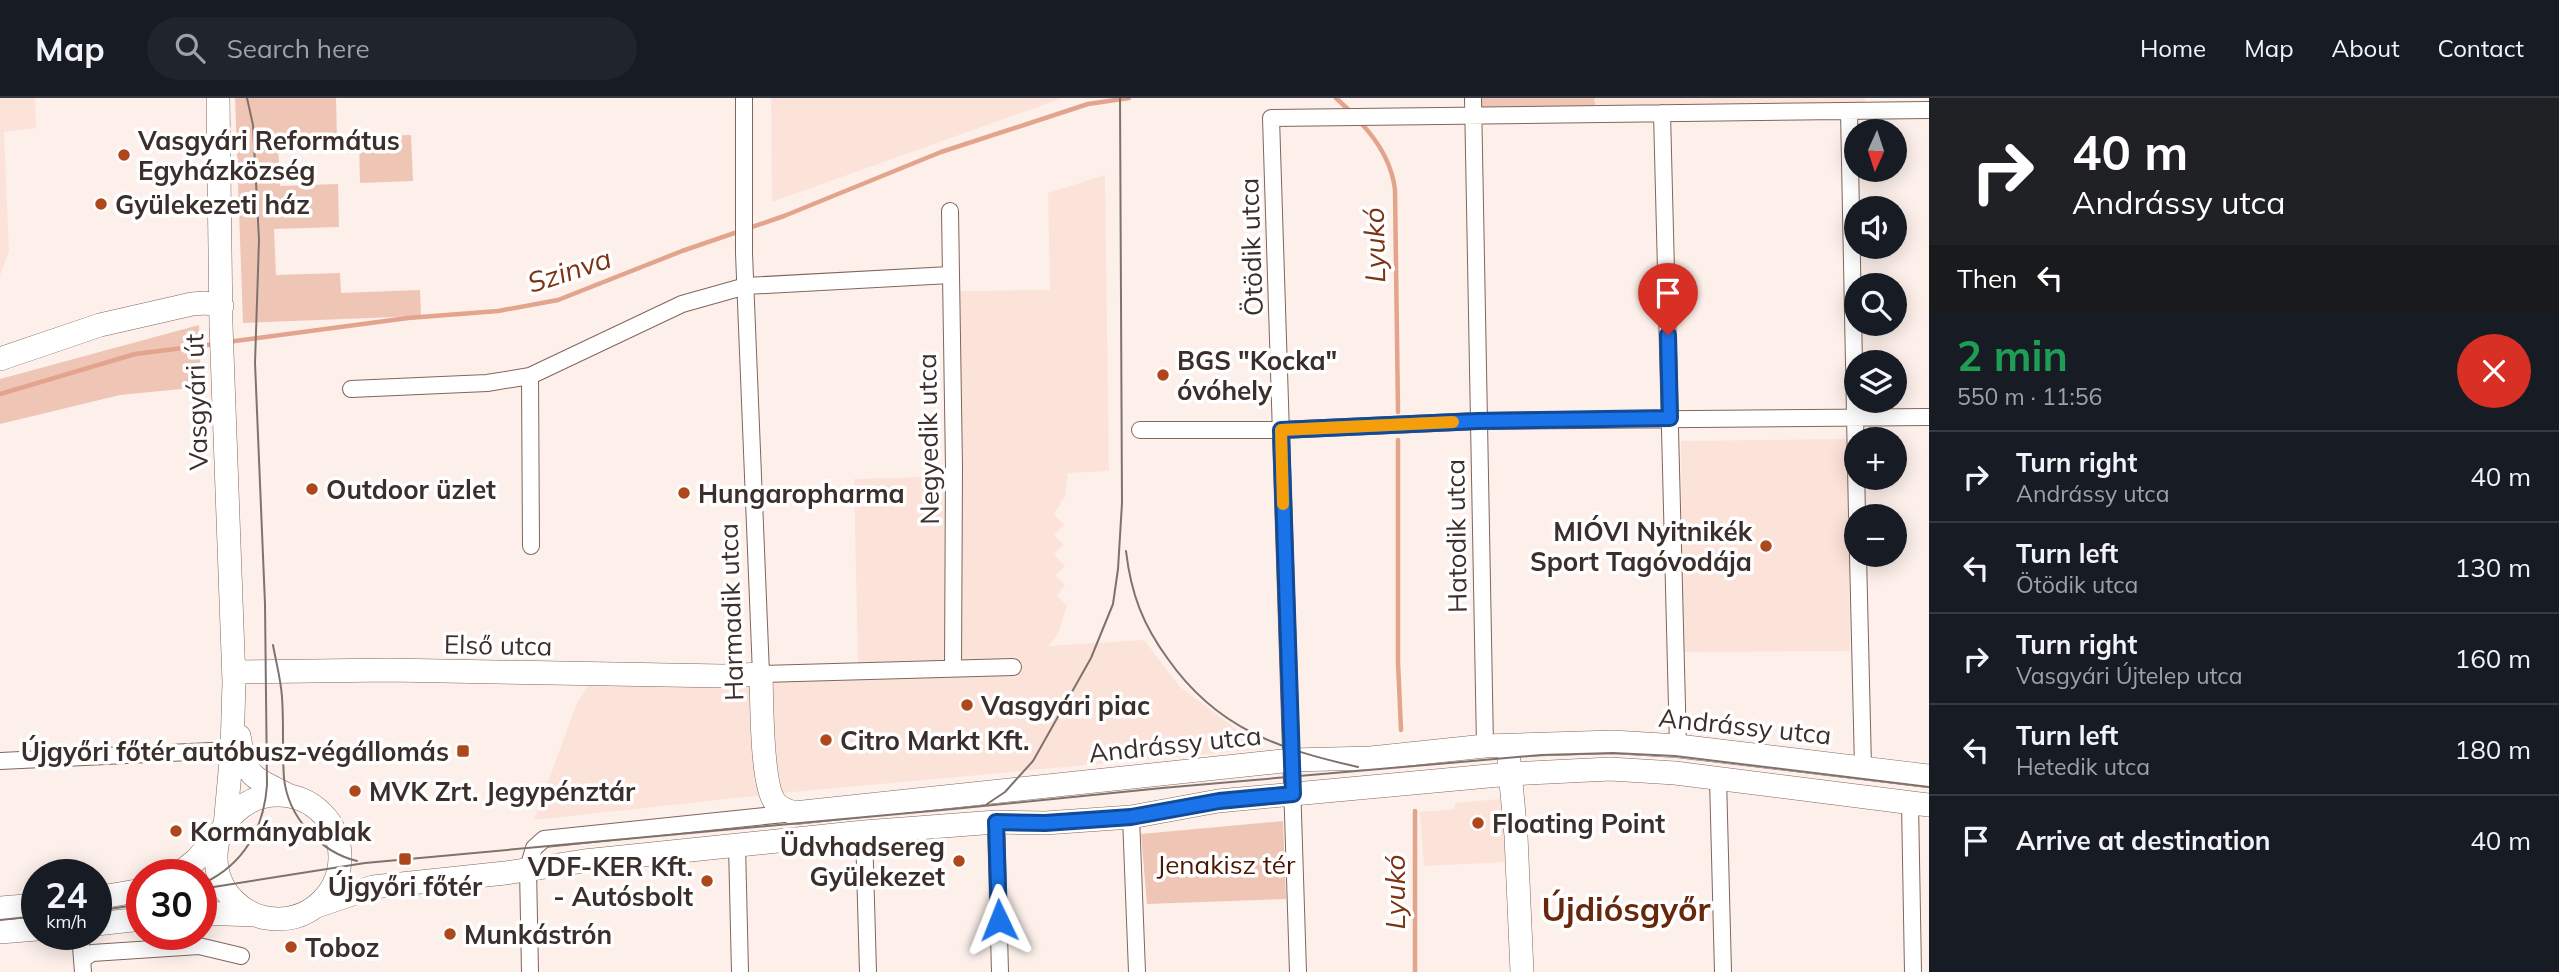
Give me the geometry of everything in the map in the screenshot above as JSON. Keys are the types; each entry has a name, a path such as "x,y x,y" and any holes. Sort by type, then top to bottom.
{"street":[{"name":"Vasgyári út","path":"218,98 222,335 235,705 225,826"},
{"name":"Harmadik utca","path":"744,98 744,253 761,674 767,776 780,809"},
{"name":"Hatodik utca","path":"1473,98 1478,421 1497,745"},
{"path":"1473,115 1929,110"},
{"path":"1849,111 1857,504"},
{"path":"1662,113 1678,746"},
{"name":"Ötödik utca","path":"1298,972 1271,117 1473,115"},
{"name":"Negyedik utca","path":"950,211 954,467 953,668"},
{"path":"351,388 487,383 530,376 682,304 746,286 950,275"},
{"path":"0,359 100,325 192,304 222,306"},
{"path":"530,376 531,546"},
{"path":"1140,430 1281,430 1478,421 1929,417"},
{"path":"1858,567 1863,767"},
{"path":"761,674 1013,667"},
{"name":"Első utca","path":"234,672 390,670 710,676 761,674"},
{"name":"Vasgyári út","path":"235,705 247,769 264,784 299,799"},
{"name":"Andrássy utca","path":"528,868 534,848 544,839 780,809 1292,760 1371,758 1497,745 1613,742 1678,746 1929,776"},
{"path":"1497,745 1510,774 1516,836 1522,972"},
{"path":"0,761 232,750"},
{"name":"Andrássy utca","path":"317,906 373,887 505,873 528,868 864,832 996,822 1045,823 1131,817 1219,801 1510,774 1610,769 1718,778 1919,803"},
{"path":"1718,778 1723,972"},
{"path":"197,859 234,814 255,800 278,796 299,799 316,808 328,820 339,846 338,871 329,893 317,906 303,914 288,919 271,919 255,915 217,914"},
{"path":"1913,972 1919,803"},
{"path":"740,972 748,844 769,832 780,809"},
{"path":"1131,817 1137,972"},
{"path":"996,822 1000,972"},
{"path":"225,826 216,851 222,885 239,905 255,915"},
{"path":"864,832 869,972"},
{"path":"528,868 530,972"},
{"path":"0,908 21,906"},
{"path":"0,932 21,930"},
{"path":"83,966 92,953 199,946 241,956"}],"shaded area":[{"path":"0,98 35,98 36,128 4,132 9,251 0,276"},
{"path":"771,98 1063,98 772,202"},
{"path":"1594,98 1865,98 1865,103 1596,109"},
{"path":"1105,175 1109,471 1068,473 1065,496 1054,514 1064,525 1054,535 1064,545 1054,554 1065,566 1055,575 1065,585 1057,596 1067,605 1059,632 1049,646 1144,640 1180,687 1263,749 782,793 534,820 577,703 598,670 858,664 854,479 960,476 958,291 1050,290 1048,193"},
{"name":"MIÓVI Nyitnikék Sport Tagóvodája","path":"1844,439 1844,490 1848,490 1849,504 1844,504 1844,567 1849,567 1850,651 1683,652 1681,441"},
{"path":"1499,799 1506,806 1508,862 1424,866 1420,812 1455,809 1455,803"}],"green space":[{"path":"235,98 336,98 337,139 278,142 280,186 338,184 339,227 274,229 276,275 340,273 341,293 420,290 421,316 243,323"},
{"path":"1482,98 1594,98 1596,109 1482,111"},
{"path":"411,135 413,181 360,183 359,137"},
{"path":"199,325 201,387 120,395 0,424 0,379"},
{"name":"Jenakisz tér","path":"1283,821 1286,899 1147,904 1141,834"}],"waterway":[{"name":"Szinva","path":"227,342 408,318 498,311 558,300 682,251 784,216 941,152 1088,104 1129,98"},
{"name":"Lyukó","path":"1336,98 1352,113"},
{"name":"Lyukó","path":"1360,122 1383,153 1395,190 1398,412"},
{"name":"Szinva","path":"0,394 135,354 215,344"},
{"name":"Lyukó","path":"1398,440 1398,662 1401,730"},
{"name":"Lyukó","path":"1415,811 1415,972"}],"tram line":[{"path":"217,876 241,855 249,843 262,816 267,785 265,604 255,363 259,240 253,125 247,98"},
{"path":"987,804 1005,792 1033,761 1091,658 1113,604 1122,503 1120,98"},
{"path":"1126,551 1135,595 1152,634 1187,683 1207,703 1229,719 1276,743 1358,767"},
{"path":"273,645 282,697 284,778 292,806 308,831 319,841 331,850 357,861"},
{"path":"217,886 365,863 1541,755 1613,753 1675,756 1929,787"},
{"path":"112,909 126,906"},
{"path":"0,920 21,918"}],"slow traffic":[{"path":"1283,504 1281,430 1453,422"}],"place":[{"name":"Vasgyári Református Egyházközség","path":"124,155"},
{"name":"Gyülekezeti ház","path":"101,204"},
{"name":"BGS \"Kocka\" óvóhely","path":"1163,375"},
{"name":"Outdoor üzlet","path":"312,489"},
{"name":"Hungaropharma","path":"684,493"},
{"name":"MIÓVI Nyitnikék Sport Tagóvodája","path":"1766,546"},
{"name":"Vasgyári piac","path":"967,705"},
{"name":"Citro Markt Kft.","path":"826,740"},
{"name":"Újgyőri főtér autóbusz-végállomás","path":"463,751"},
{"name":"MVK Zrt. Jegypénztár","path":"355,791"},
{"name":"Floating Point","path":"1478,823"},
{"name":"Kormányablak","path":"176,831"},
{"name":"Újgyőri főtér","path":"405,859"},
{"name":"Üdvhadsereg Gyülekezet","path":"959,861"},
{"name":"VDF-KER Kft. - Autósbolt","path":"707,881"},
{"name":"Munkástrón","path":"450,934"},
{"name":"Toboz","path":"291,947"}],"district":[{"name":"Újdiósgyőr","path":"1626,908"}],"route":[{"path":"999,920 996,822 1045,823 1131,817 1219,801 1293,794 1281,430 1478,421 1670,418 1668,335"}]}
